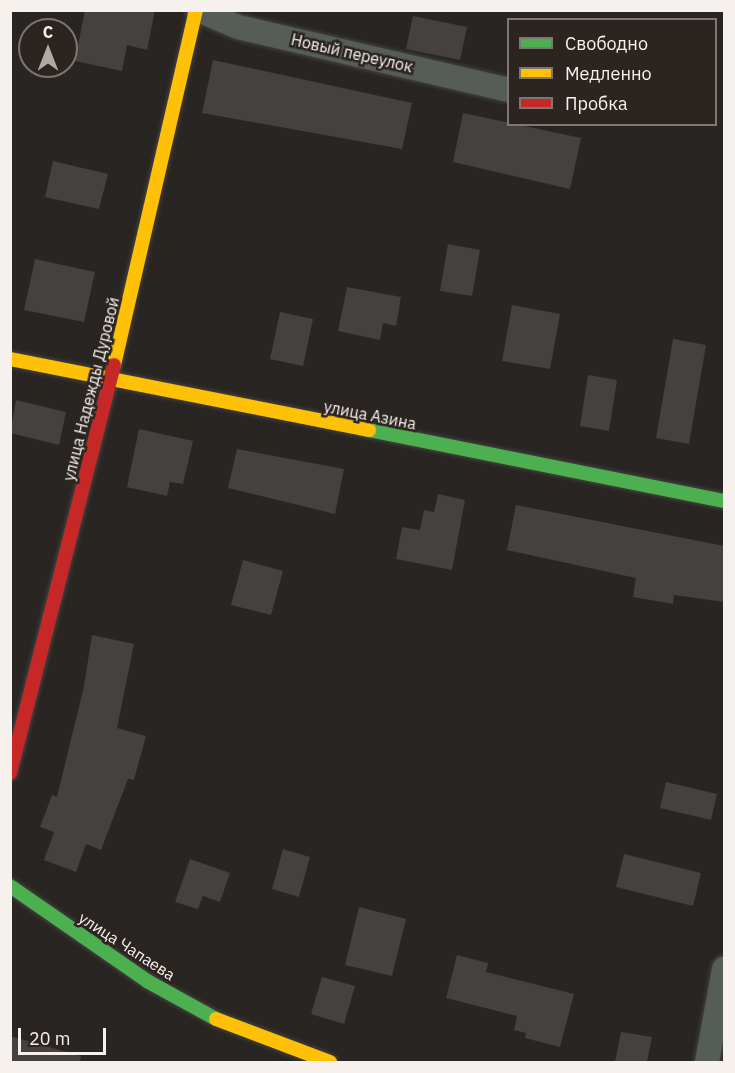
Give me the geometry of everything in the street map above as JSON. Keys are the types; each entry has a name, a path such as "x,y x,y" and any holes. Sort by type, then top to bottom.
{"street":[{"name":"Новый переулок","path":"197,10 238,27 507,90"},
{"name":"улица Надежды Дуровой","path":"10,773 110,381 197,10"},
{"name":"улица Азина","path":"10,359 110,381 724,501"},
{"name":"улица Чапаева","path":"10,886 147,981 230,1027 330,1062"},
{"path":"706,1062 724,969"}],"building":[{"path":"85,10 155,10 147,50 127,45 122,71 78,62 78,46"},
{"path":"413,16 467,27 460,60 406,49"},
{"path":"213,60 412,103 402,149 202,113"},
{"path":"463,113 507,122 507,126 524,126 581,138 570,189 453,162"},
{"path":"53,161 108,174 99,209 45,197"},
{"path":"448,244 480,250 472,296 440,291"},
{"path":"35,259 95,272 84,322 24,310"},
{"path":"347,287 401,297 396,326 383,323 380,340 338,331"},
{"path":"512,305 560,314 550,369 502,361"},
{"path":"280,312 313,319 303,366 270,359"},
{"path":"673,339 706,345 689,444 656,438"},
{"path":"588,375 617,380 609,431 580,426"},
{"path":"16,400 66,412 59,445 10,433"},
{"path":"139,429 193,441 183,484 170,482 167,496 127,487"},
{"path":"237,449 344,469 335,514 228,488"},
{"path":"438,494 465,500 452,570 396,559 402,527 420,530 424,510 434,512"},
{"path":"516,505 724,546 724,602 674,595 673,604 633,597 636,578 507,550"},
{"path":"243,560 283,571 271,615 231,605"},
{"path":"92,635 134,644 117,728 146,736 134,780 128,779 101,850 86,844 76,872 44,860 54,832 40,827 52,795 57,797 84,686"},
{"path":"666,782 717,794 711,820 660,808"},
{"path":"283,849 310,857 299,897 272,889"},
{"path":"624,854 701,873 693,906 616,887"},
{"path":"190,859 230,873 220,902 203,896 198,909 175,902"},
{"path":"359,907 406,919 392,976 345,965"},
{"path":"457,955 488,963 486,972 574,994 560,1047 525,1038 526,1033 514,1030 517,1016 446,998"},
{"path":"322,977 355,986 344,1024 311,1014"},
{"path":"621,1032 652,1037 647,1062 615,1062"},
{"path":"10,1036 81,1056 80,1062 10,1062"}],"traffic: fast":[{"path":"369,430 724,501"},
{"path":"10,886 147,981 216,1019"}],"traffic: slow":[{"path":"114,365 196,10"},
{"path":"10,359 369,430"},
{"path":"216,1019 330,1062"}],"traffic: jam":[{"path":"10,773 114,365"}]}
